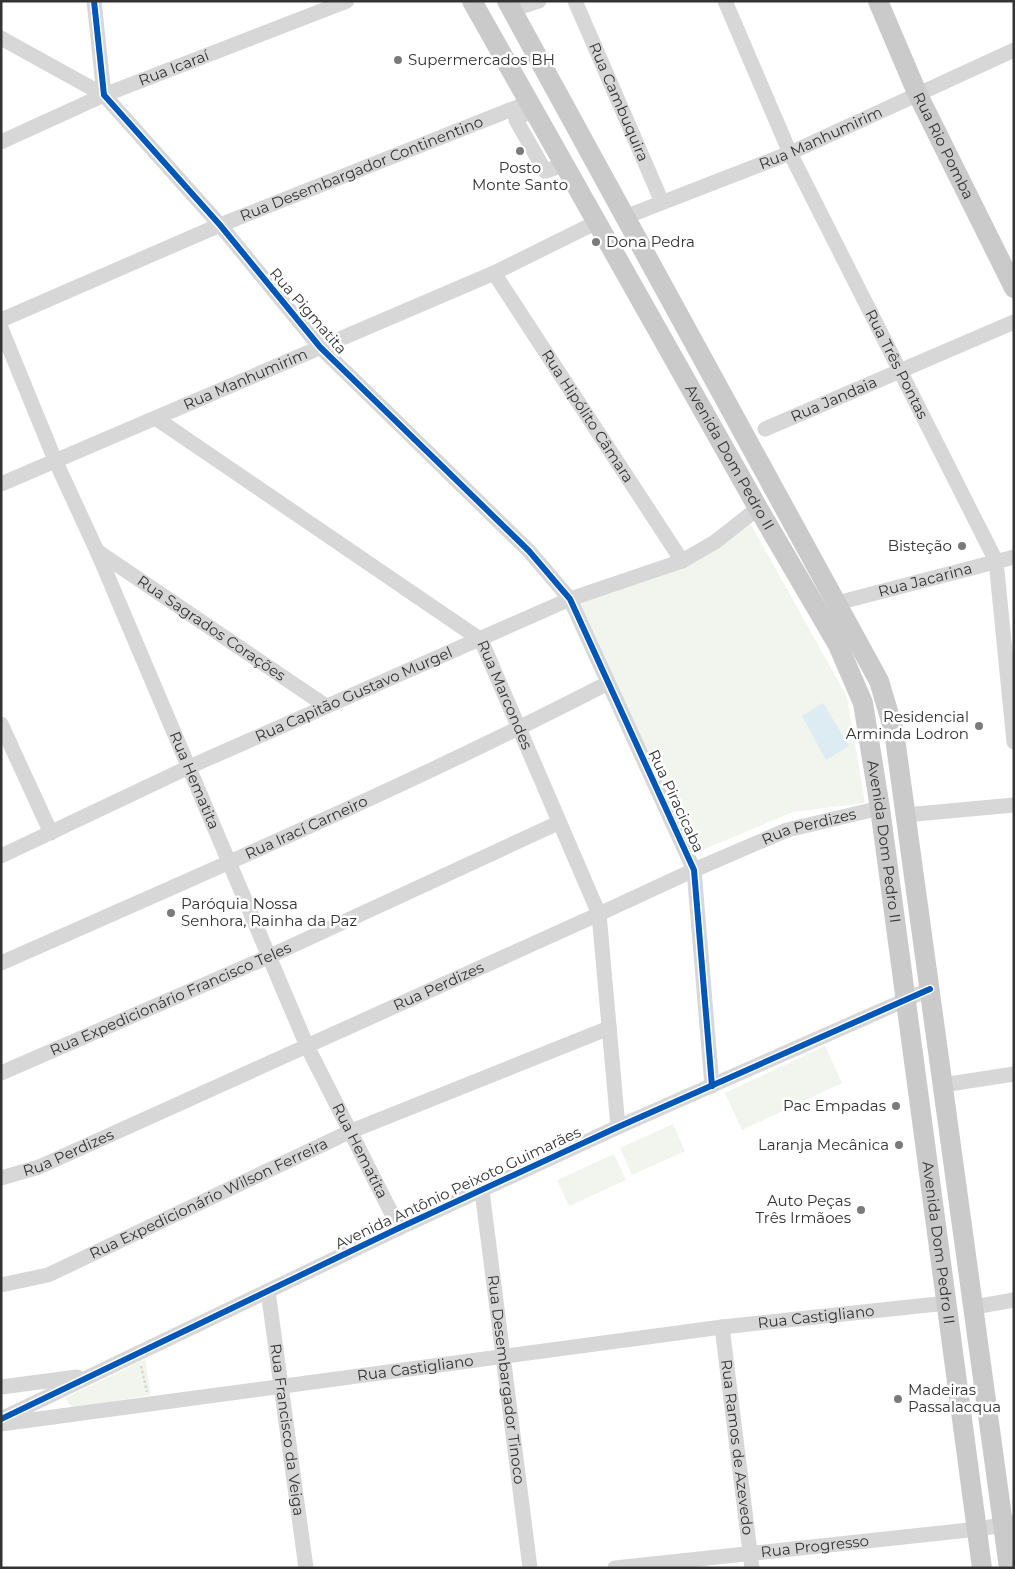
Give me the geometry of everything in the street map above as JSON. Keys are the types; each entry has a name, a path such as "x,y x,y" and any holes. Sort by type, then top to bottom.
{"main road":[{"name":"Avenida Dom Pedro II","path":"472,1 758,508 838,645 863,703 880,808 982,1568"},
{"name":"Rua Rio Pomba","path":"878,1 918,95 1014,288"},
{"name":"Avenida Dom Pedro II","path":"509,6 880,681 894,731 974,1307 1009,1523 1009,1568"}],"street":[{"path":"94,1 104,95"},
{"name":"Rua Icaraí","path":"1,142 104,95 347,1"},
{"path":"509,6 539,1"},
{"name":"Rua Cambuquira","path":"575,1 662,202"},
{"name":"Rua Três Pontas","path":"725,1 790,153 996,561 1014,742"},
{"path":"1,38 104,95"},
{"name":"Rua Manhumirim","path":"625,217 790,153 1014,50"},
{"name":"Rua Pigmatita","path":"104,95 220,225 320,347 529,551 570,599"},
{"name":"Rua Desembargador Continentino","path":"1,320 220,225 531,105"},
{"name":"Rua Manhumirim","path":"1,484 157,419 494,272 597,222"},
{"name":"Rua Hipólito Câmara","path":"494,272 682,561"},
{"name":"Rua Jandaia","path":"765,429 1014,322"},
{"name":"Rua Hematita","path":"1,328 55,460 97,551 307,1046 348,1132 399,1228"},
{"name":"Rua Marcondes","path":"157,419 481,640 558,823 599,914 618,1127"},
{"name":"Rua Capitão Gustavo Murgel","path":"1,856 189,767 481,640 570,599 682,561 715,542 758,508"},
{"name":"Rua Sagrados Corações","path":"97,551 326,706"},
{"name":"Rua Jacarina","path":"837,603 1014,557"},
{"name":"Rua Piracicaba","path":"570,599 694,870 712,1086"},
{"name":"Rua Irací Carneiro","path":"1,963 228,863 519,729 608,683"},
{"path":"1,724 50,833"},
{"path":"906,815 1014,806"},
{"name":"Rua Perdizes","path":"1,1178 40,1167 694,870 787,830 880,808"},
{"name":"Rua Expedicionário Francisco Teles","path":"1,1073 270,956 558,823"},
{"name":"Avenida Antônio Peixoto Guimarães","path":"1,1419 399,1228 618,1127 930,989"},
{"name":"Rua Expedicionário Wilson Ferreira","path":"1,1286 48,1275 348,1132 609,1028"},
{"path":"943,1085 1014,1074"},
{"name":"Rua Desembargador Tinoco","path":"482,1191 530,1568"},
{"name":"Rua Francisco da Veiga","path":"268,1291 306,1568"},
{"path":"974,1307 1014,1300"},
{"name":"Rua Castigliano","path":"1,1424 150,1406 722,1327 947,1303"},
{"name":"Rua Ramos de Azevedo","path":"722,1327 752,1568"},
{"path":"1,1387 91,1375"},
{"name":"Rua Progresso","path":"615,1568 750,1552 978,1530 1009,1523"}],"path":[{"path":"139,1352 150,1406"}],"shaded area":[{"path":"749,521 847,697 865,803 793,812 695,853 572,600 690,562"},
{"path":"823,703 849,746 826,760 802,716"},
{"path":"825,1046 842,1083 742,1130 725,1093"},
{"path":"673,1124 685,1151 632,1175 620,1148"},
{"path":"614,1154 626,1180 569,1206 557,1180"},
{"path":"145,1359 151,1395 72,1408 65,1398"}],"cycle path":[{"path":"94,1 104,95 220,225 320,347 529,551 570,599 694,870 712,1086"},
{"path":"1,1419 399,1228 618,1127 930,989"}],"place":[{"name":"Supermercados BH","path":"398,60"},
{"name":"Posto Monte Santo","path":"520,151"},
{"name":"Dona Pedra","path":"596,242"},
{"name":"Bisteção","path":"962,546"},
{"name":"Residencial Arminda Lodron","path":"979,726"},
{"name":"Paróquia Nossa Senhora, Rainha da Paz","path":"171,913"},
{"name":"Pac Empadas","path":"896,1106"},
{"name":"Laranja Mecânica","path":"899,1145"},
{"name":"Auto Peças Três Irmãoes","path":"861,1210"},
{"name":"Madeiras Passalacqua","path":"898,1399"}]}
